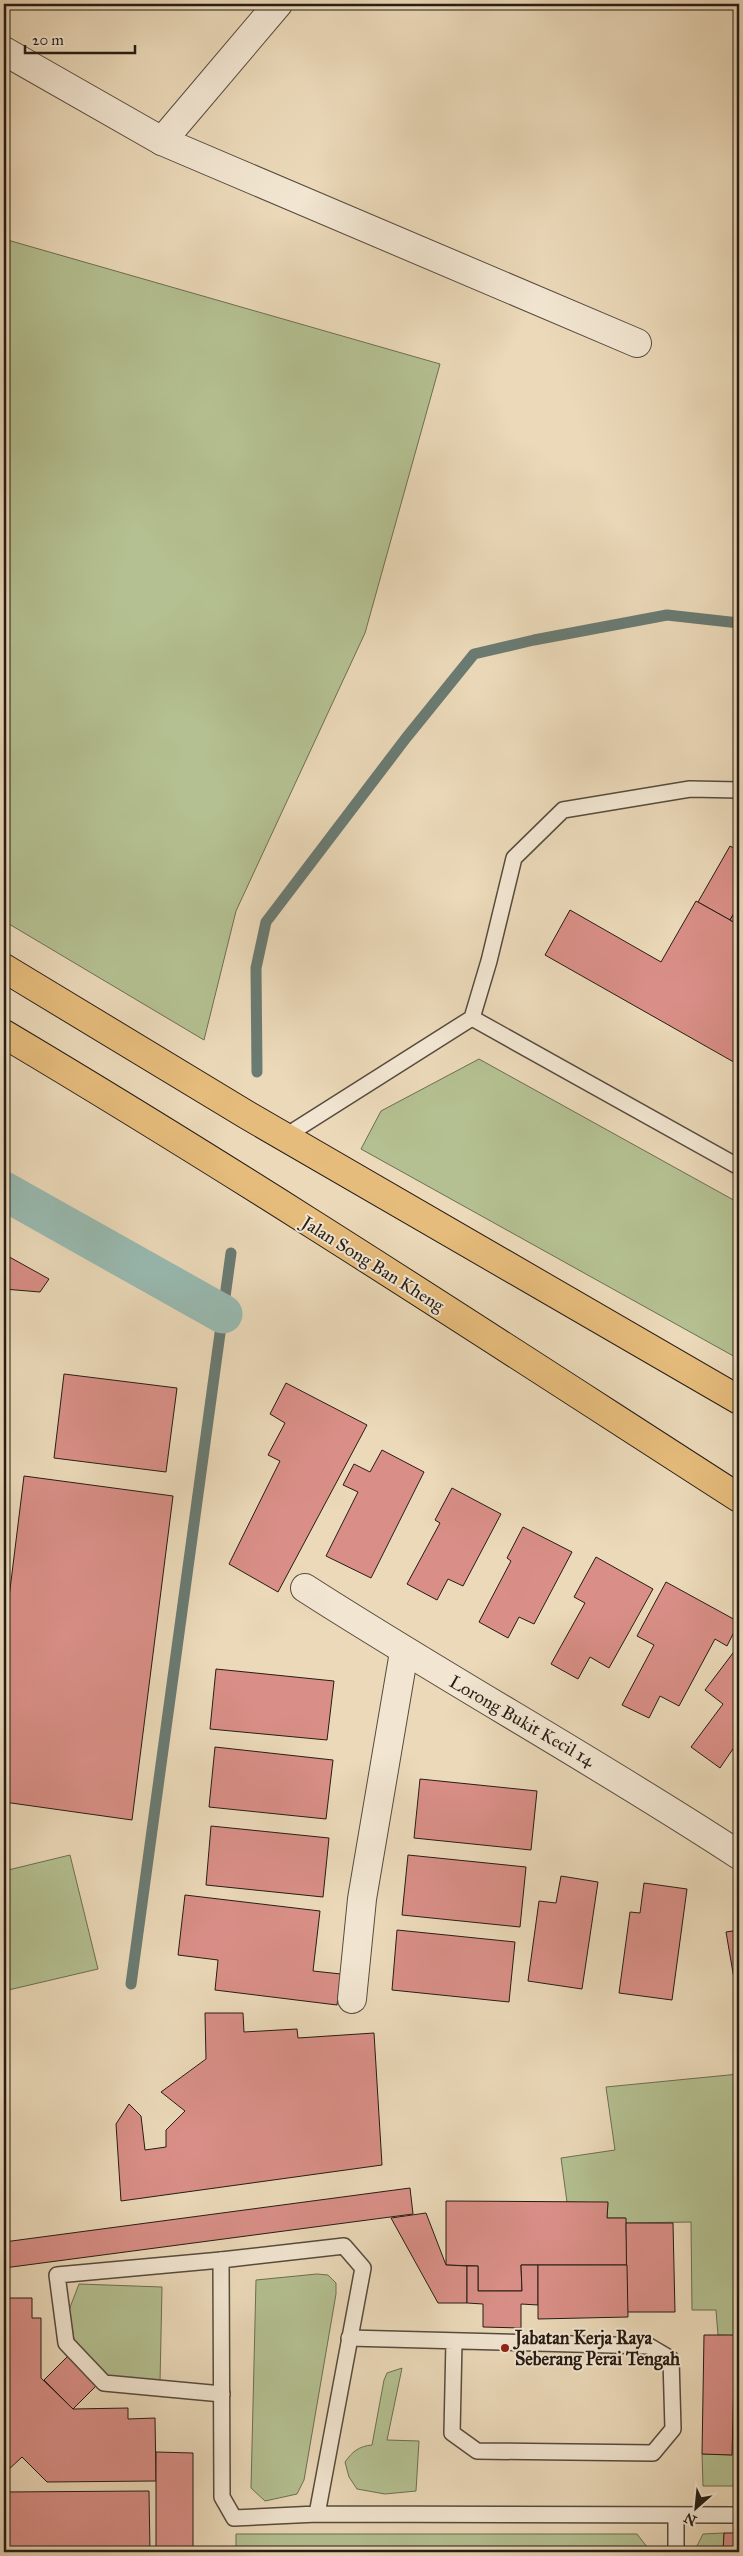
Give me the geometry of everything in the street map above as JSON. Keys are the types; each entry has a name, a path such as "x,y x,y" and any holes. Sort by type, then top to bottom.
{"main road":[{"path":"4,968 284,1137 739,1400"},
{"name":"Jalan Song Ban Kheng","path":"4,1034 457,1317 739,1498"}],"street":[{"path":"162,141 278,4"},
{"path":"4,51 162,141 637,343"},
{"name":"Lorong Bukit Kecil 14","path":"305,1588 404,1652 646,1794 739,1855"},
{"path":"352,2000 362,1899 404,1652"}],"lane":[{"path":"284,1137 472,1018 489,961 514,858 563,810 690,789 739,790"},
{"path":"472,1018 739,1167"},
{"path":"222,2394 104,2382 66,2343 58,2274 221,2260 344,2246 363,2268 317,2514"},
{"path":"221,2260 222,2497 234,2518 317,2514 739,2515"},
{"path":"349,2338 649,2346 671,2358 673,2429 653,2453 477,2451 452,2434 454,2341"},
{"path":"676,2516 676,2552"}],"green space":[{"path":"4,239 440,364 365,633 236,911 204,1040 4,921"},
{"path":"479,1059 739,1203 739,1356 737,1358 361,1149 381,1111"},
{"path":"70,1855 98,1969 4,1991 4,1871"},
{"path":"739,2074 739,2486 703,2486 702,2454 732,2455 735,2336 718,2335 716,2310 692,2310 691,2222 626,2223 625,2218 607,2218 608,2203 567,2202 561,2158 615,2150 606,2087"},
{"path":"317,2274 328,2275 336,2283 336,2294 304,2480 297,2494 265,2501 251,2488 256,2280"},
{"path":"79,2284 162,2287 160,2382 105,2381 75,2346 69,2310"},
{"path":"402,2368 387,2440 419,2441 416,2491 385,2494 357,2489 349,2477 345,2462 356,2450 372,2445 384,2380 387,2373"},
{"path":"724,2533 723,2552 694,2552 703,2534"},
{"path":"236,2534 637,2534 651,2552 236,2552"}],"building":[{"path":"730,846 739,851 739,905 730,920 698,902"},
{"path":"696,901 739,925 739,1065 545,955 570,910 661,962"},
{"path":"739,905 739,925 730,920"},
{"path":"4,1254 49,1279 40,1292 4,1289"},
{"path":"64,1374 177,1388 166,1472 54,1458"},
{"path":"286,1383 367,1425 278,1592 229,1564 280,1461 268,1455 285,1423 270,1414"},
{"path":"382,1450 424,1472 371,1578 326,1556 358,1492 343,1485 354,1464 370,1472"},
{"path":"24,1476 173,1496 132,1820 4,1802 4,1638"},
{"path":"452,1488 501,1514 463,1586 448,1579 437,1600 407,1584 440,1523 435,1520"},
{"path":"523,1527 572,1552 534,1624 519,1617 508,1638 479,1622 511,1561 507,1558"},
{"path":"596,1557 653,1589 609,1668 590,1657 578,1679 551,1664 585,1603 574,1597"},
{"path":"666,1582 739,1622 727,1646 715,1639 679,1706 660,1696 649,1718 622,1705 654,1645 637,1636"},
{"path":"736,1649 739,1651 739,1745 737,1743 720,1768 691,1747 723,1704 705,1690"},
{"path":"216,1669 334,1681 327,1740 210,1729"},
{"path":"215,1747 333,1760 326,1819 209,1807"},
{"path":"420,1779 537,1791 531,1850 414,1838"},
{"path":"211,1826 329,1838 323,1897 206,1885"},
{"path":"408,1855 526,1867 520,1927 402,1915"},
{"path":"561,1876 598,1882 582,1989 528,1981 539,1901 556,1903"},
{"path":"644,1883 687,1889 672,2000 619,1993 630,1912 640,1913"},
{"path":"185,1895 320,1911 313,1971 341,1974 337,2005 215,1990 218,1960 178,1955"},
{"path":"397,1930 515,1942 509,2002 392,1990"},
{"path":"739,1930 739,1996 737,1996 726,1932"},
{"path":"205,2013 243,2013 244,2032 297,2029 298,2038 374,2033 382,2165 121,2201 116,2124 129,2104 141,2116 145,2150 166,2147 166,2130 185,2111 161,2092 206,2059"},
{"path":"410,2188 413,2214 4,2268 4,2242"},
{"path":"446,2201 608,2202 607,2218 626,2218 627,2265 521,2265 522,2291 478,2291 478,2266 446,2265"},
{"path":"426,2213 446,2265 467,2266 467,2303 438,2303 391,2218"},
{"path":"626,2223 673,2223 675,2312 627,2312"},
{"path":"521,2265 538,2265 538,2305 521,2304 521,2328 483,2327 483,2304 467,2303 467,2266 478,2266 478,2291 522,2291"},
{"path":"538,2265 627,2265 628,2317 538,2319"},
{"path":"4,2298 32,2298 32,2318 41,2318 41,2378 73,2409 128,2408 128,2419 155,2418 156,2481 47,2482 22,2457 6,2472 4,2470"},
{"path":"704,2335 735,2335 732,2455 702,2454"},
{"path":"71,2353 100,2382 73,2409 44,2380"},
{"path":"156,2452 193,2453 193,2552 156,2552"},
{"path":"149,2491 150,2552 4,2552 4,2492"},
{"path":"724,2533 739,2533 739,2552 723,2552"}],"waterway":[{"path":"257,1072 256,968 266,922 406,738 474,654 534,640 667,615 739,623"},
{"path":"4,1191 223,1314"},
{"path":"131,1984 231,1253"}],"place":[{"name":"Jabatan Kerja Raya Seberang Perai Tengah","path":"505,2348"}]}
